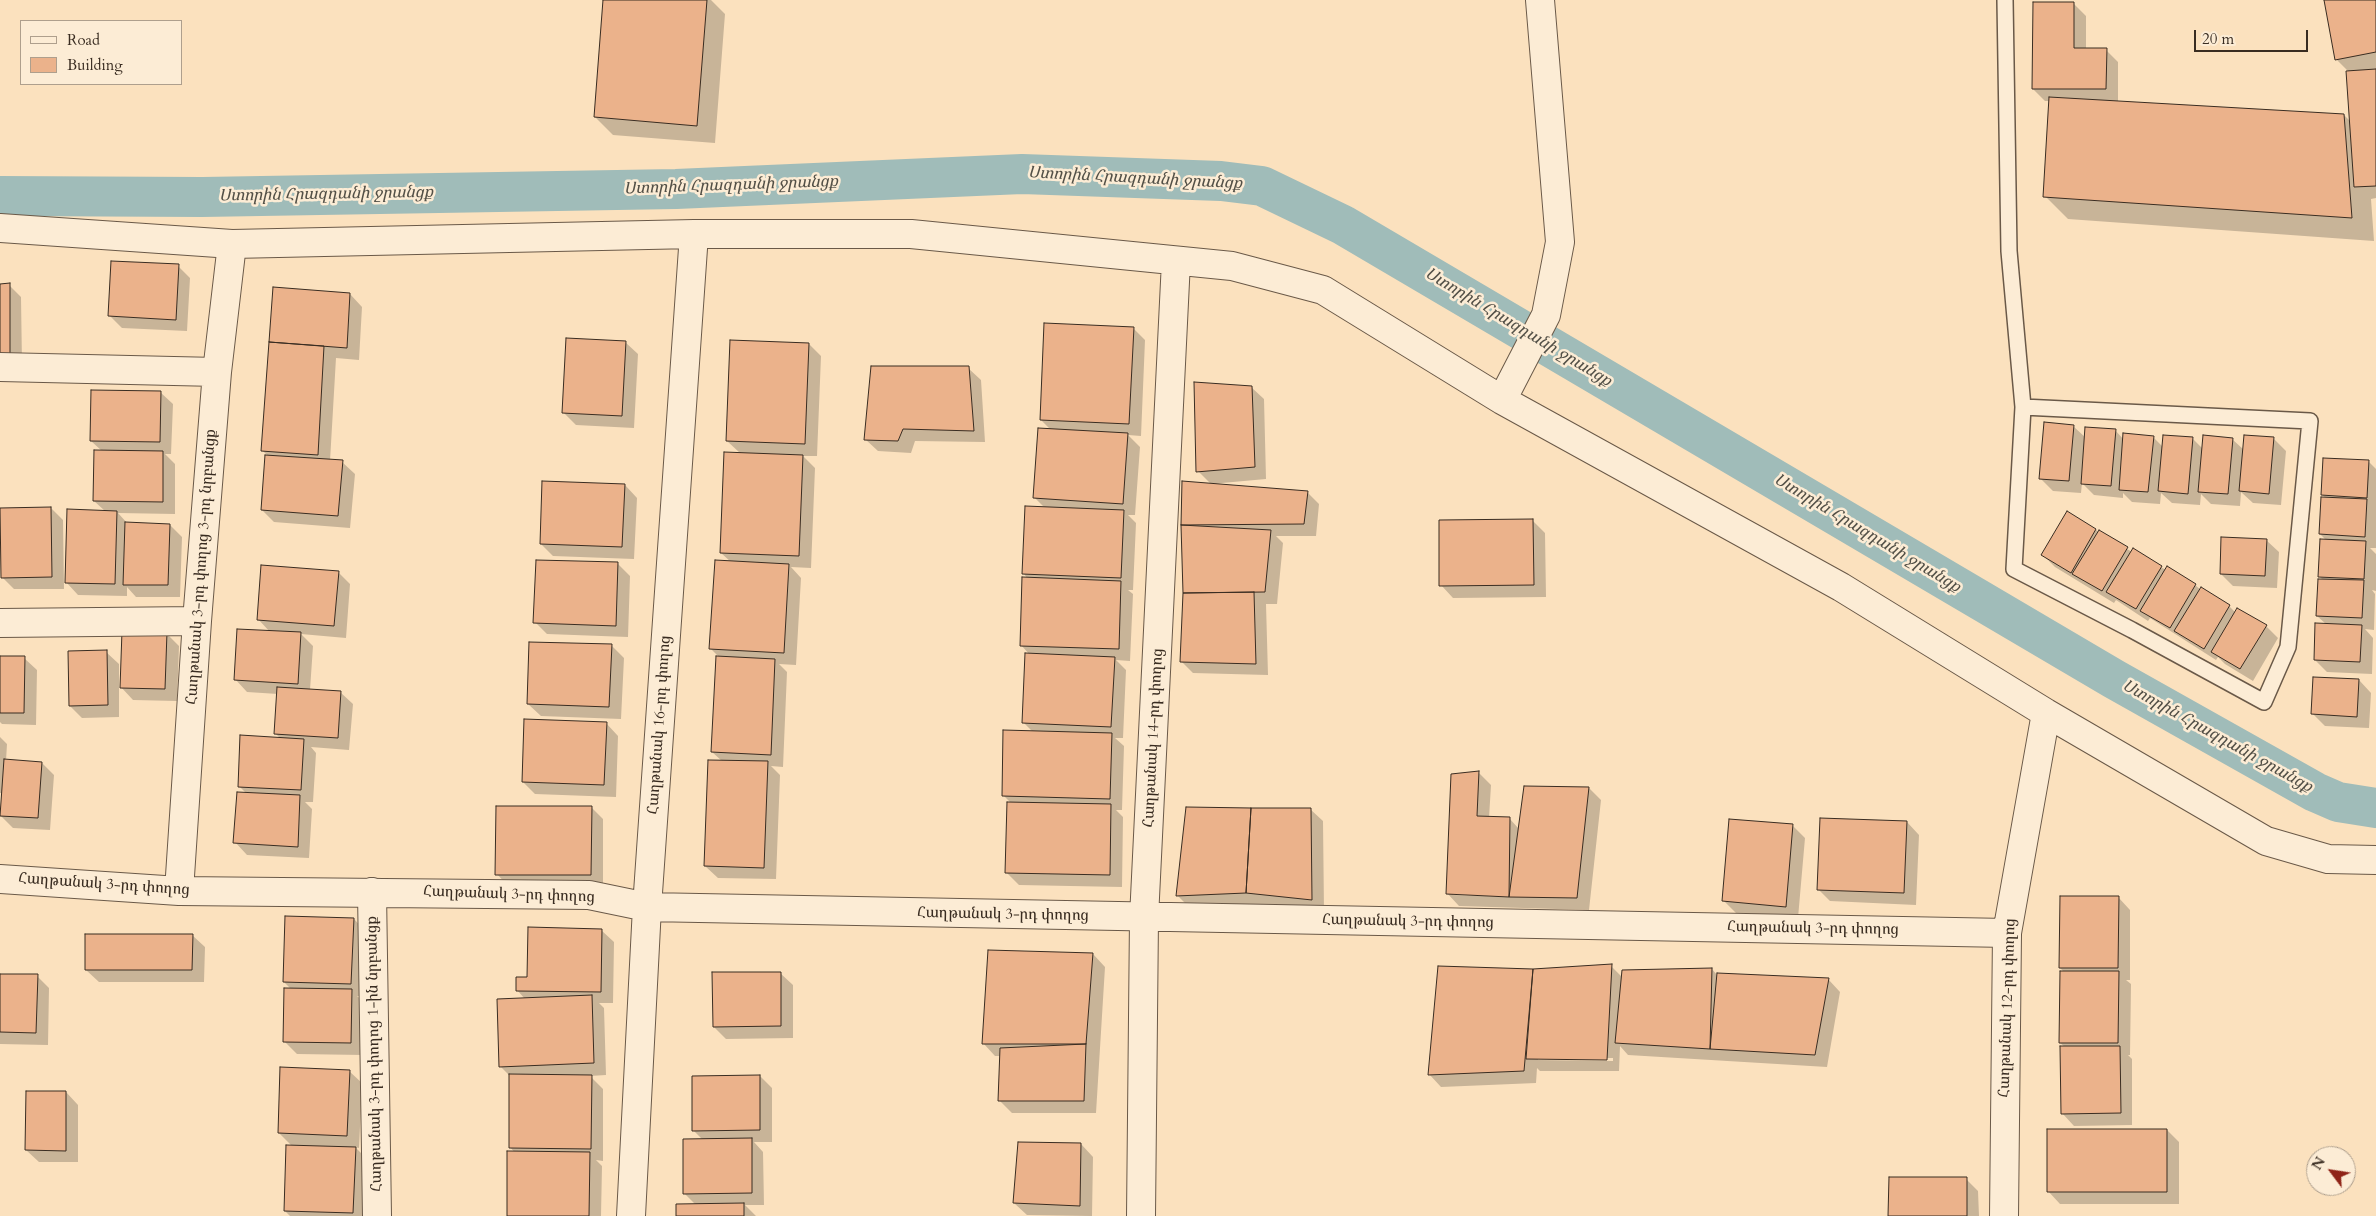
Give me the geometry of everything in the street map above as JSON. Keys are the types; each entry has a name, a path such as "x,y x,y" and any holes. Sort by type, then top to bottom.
{"street":[{"path":"1502,400 1546,315 1560,242 1540,0"},
{"path":"0,228 232,244 694,234 911,234 1232,266 1323,290 1502,400 1841,587 2046,713 2266,841 2328,859 2376,860"},
{"name":"Հաղթանակ 16-րդ փողոց","path":"631,1216 647,907 694,234"},
{"name":"Հաղթանակ 3-րդ փողոց 3-րդ նրբանցք","path":"179,891 197,621 218,372 232,244"},
{"name":"Հաղթանակ 14-րդ փողոց","path":"1141,1216 1144,918 1176,261"},
{"path":"0,367 218,372"},
{"path":"0,623 197,621"},
{"name":"Հաղթանակ 12-րդ փողոց","path":"2004,1216 2007,933 2046,713"},
{"name":"Հաղթանակ 3-րդ փողոց","path":"0,879 179,891 588,895 647,907 2007,933"},
{"name":"Հաղթանակ 3-րդ փողոց 1-ին նրբանցք","path":"372,892 377,1216"}],"lane":[{"path":"2005,0 2009,251 2023,407 2014,569 2132,630 2264,702 2288,647 2310,421 2023,407"}],"building":[{"path":"603,0 707,0 697,126 594,117"},
{"path":"2324,0 2376,0 2376,52 2335,60"},
{"path":"2033,2 2074,2 2074,48 2107,48 2106,89 2032,89"},
{"path":"2376,69 2376,186 2354,187 2346,71"},
{"path":"2049,97 2344,114 2352,218 2043,197"},
{"path":"111,261 179,264 176,320 108,316"},
{"path":"10,283 10,354 0,354 0,284"},
{"path":"273,287 350,293 347,348 269,342"},
{"path":"1044,323 1134,327 1129,424 1040,420"},
{"path":"566,338 626,341 622,416 562,413"},
{"path":"730,340 809,343 805,444 726,441"},
{"path":"269,342 324,346 318,455 261,451"},
{"path":"871,366 969,366 974,431 903,429 898,441 864,440"},
{"path":"1194,382 1252,386 1255,467 1196,472"},
{"path":"91,390 161,391 160,442 90,441"},
{"path":"2044,422 2074,425 2069,481 2039,479"},
{"path":"2085,427 2116,429 2111,486 2081,484"},
{"path":"1038,428 1128,433 1123,504 1033,498"},
{"path":"2123,433 2154,436 2148,492 2119,490"},
{"path":"2163,435 2193,437 2188,494 2158,491"},
{"path":"2203,435 2233,438 2228,494 2198,492"},
{"path":"2244,435 2274,437 2269,494 2239,491"},
{"path":"94,450 163,451 163,502 93,501"},
{"path":"724,452 803,455 799,556 720,553"},
{"path":"265,455 343,460 338,516 261,510"},
{"path":"2323,458 2369,460 2367,498 2321,495"},
{"path":"542,481 625,484 622,547 540,544"},
{"path":"1182,481 1308,491 1304,524 1181,525"},
{"path":"2321,497 2367,499 2365,537 2319,534"},
{"path":"1025,506 1124,510 1121,578 1022,574"},
{"path":"51,507 52,577 1,578 0,508"},
{"path":"67,509 117,511 115,584 65,583"},
{"path":"2067,511 2096,529 2071,573 2041,555"},
{"path":"1533,519 1534,585 1439,586 1439,520"},
{"path":"125,522 170,524 168,585 123,585"},
{"path":"1181,525 1271,530 1265,592 1183,593"},
{"path":"2099,530 2128,547 2102,591 2072,574"},
{"path":"2221,537 2267,539 2265,576 2220,574"},
{"path":"2320,539 2366,541 2364,579 2318,577"},
{"path":"2133,548 2162,566 2136,609 2106,592"},
{"path":"536,560 618,562 616,626 533,623"},
{"path":"715,560 789,564 784,653 709,649"},
{"path":"261,565 339,571 334,626 257,620"},
{"path":"2167,566 2196,584 2170,628 2140,611"},
{"path":"1022,577 1121,581 1119,649 1020,646"},
{"path":"2318,579 2364,580 2362,618 2316,616"},
{"path":"2201,587 2230,605 2204,649 2174,631"},
{"path":"1254,592 1256,664 1180,662 1183,593"},
{"path":"2237,608 2267,625 2240,669 2211,652"},
{"path":"2315,623 2362,625 2360,662 2314,660"},
{"path":"237,629 301,632 298,684 234,680"},
{"path":"122,631 167,632 165,689 120,688"},
{"path":"529,642 612,644 609,707 527,704"},
{"path":"107,650 108,705 69,706 68,651"},
{"path":"1025,653 1115,657 1111,727 1022,723"},
{"path":"0,656 25,656 24,713 0,713"},
{"path":"716,656 775,659 771,755 711,752"},
{"path":"2313,677 2359,679 2357,717 2311,714"},
{"path":"277,687 341,691 338,738 274,734"},
{"path":"524,719 607,722 604,785 522,782"},
{"path":"1003,730 1112,733 1110,799 1002,796"},
{"path":"240,735 304,739 301,790 238,787"},
{"path":"4,759 42,762 38,818 0,816"},
{"path":"708,760 768,761 764,868 704,866"},
{"path":"1479,771 1477,816 1510,817 1509,897 1446,894 1451,774"},
{"path":"1524,786 1589,787 1577,898 1509,897"},
{"path":"237,792 300,795 298,847 233,843"},
{"path":"1007,802 1111,804 1110,875 1005,873"},
{"path":"496,806 592,806 591,875 495,875"},
{"path":"1186,807 1251,808 1246,893 1176,896"},
{"path":"1251,808 1311,808 1312,900 1246,893"},
{"path":"1820,818 1907,821 1904,893 1817,890"},
{"path":"1729,819 1793,824 1786,907 1722,901"},
{"path":"2060,896 2119,896 2118,968 2059,968"},
{"path":"285,916 354,918 351,984 283,982"},
{"path":"528,927 602,929 601,992 516,991 516,977 527,977"},
{"path":"85,934 193,934 192,970 85,970"},
{"path":"988,950 1093,953 1086,1044 982,1044"},
{"path":"1612,964 1607,1060 1526,1059 1533,969"},
{"path":"1438,966 1533,969 1524,1071 1428,1075"},
{"path":"1712,968 1710,1049 1615,1043 1622,970"},
{"path":"2060,971 2119,971 2118,1043 2059,1043"},
{"path":"712,972 781,972 781,1026 713,1027"},
{"path":"1717,973 1829,978 1815,1055 1710,1049"},
{"path":"0,974 38,974 36,1033 0,1032"},
{"path":"284,988 352,989 351,1043 283,1042"},
{"path":"592,995 594,1063 499,1067 497,999"},
{"path":"1086,1044 1084,1101 998,1101 1000,1048"},
{"path":"2060,1046 2120,1046 2121,1113 2061,1114"},
{"path":"280,1067 350,1070 347,1136 278,1133"},
{"path":"509,1074 592,1075 591,1149 509,1148"},
{"path":"760,1075 760,1130 692,1131 692,1076"},
{"path":"26,1091 66,1091 66,1151 25,1150"},
{"path":"2047,1129 2167,1129 2167,1192 2047,1192"},
{"path":"752,1138 752,1193 683,1194 683,1139"},
{"path":"1018,1142 1081,1143 1080,1206 1013,1203"},
{"path":"286,1145 356,1147 353,1213 284,1211"},
{"path":"507,1151 590,1152 589,1216 507,1216"},
{"path":"1889,1177 1967,1177 1967,1216 1888,1216"},
{"path":"744,1203 744,1216 676,1216 676,1204"}],"waterway":[{"name":"Ստորին Հրազդանի ջրանցք","path":"0,196 202,197 676,189 1022,174 1221,181 1262,186 1343,225 2114,679 2315,792 2338,802 2376,808"}]}
